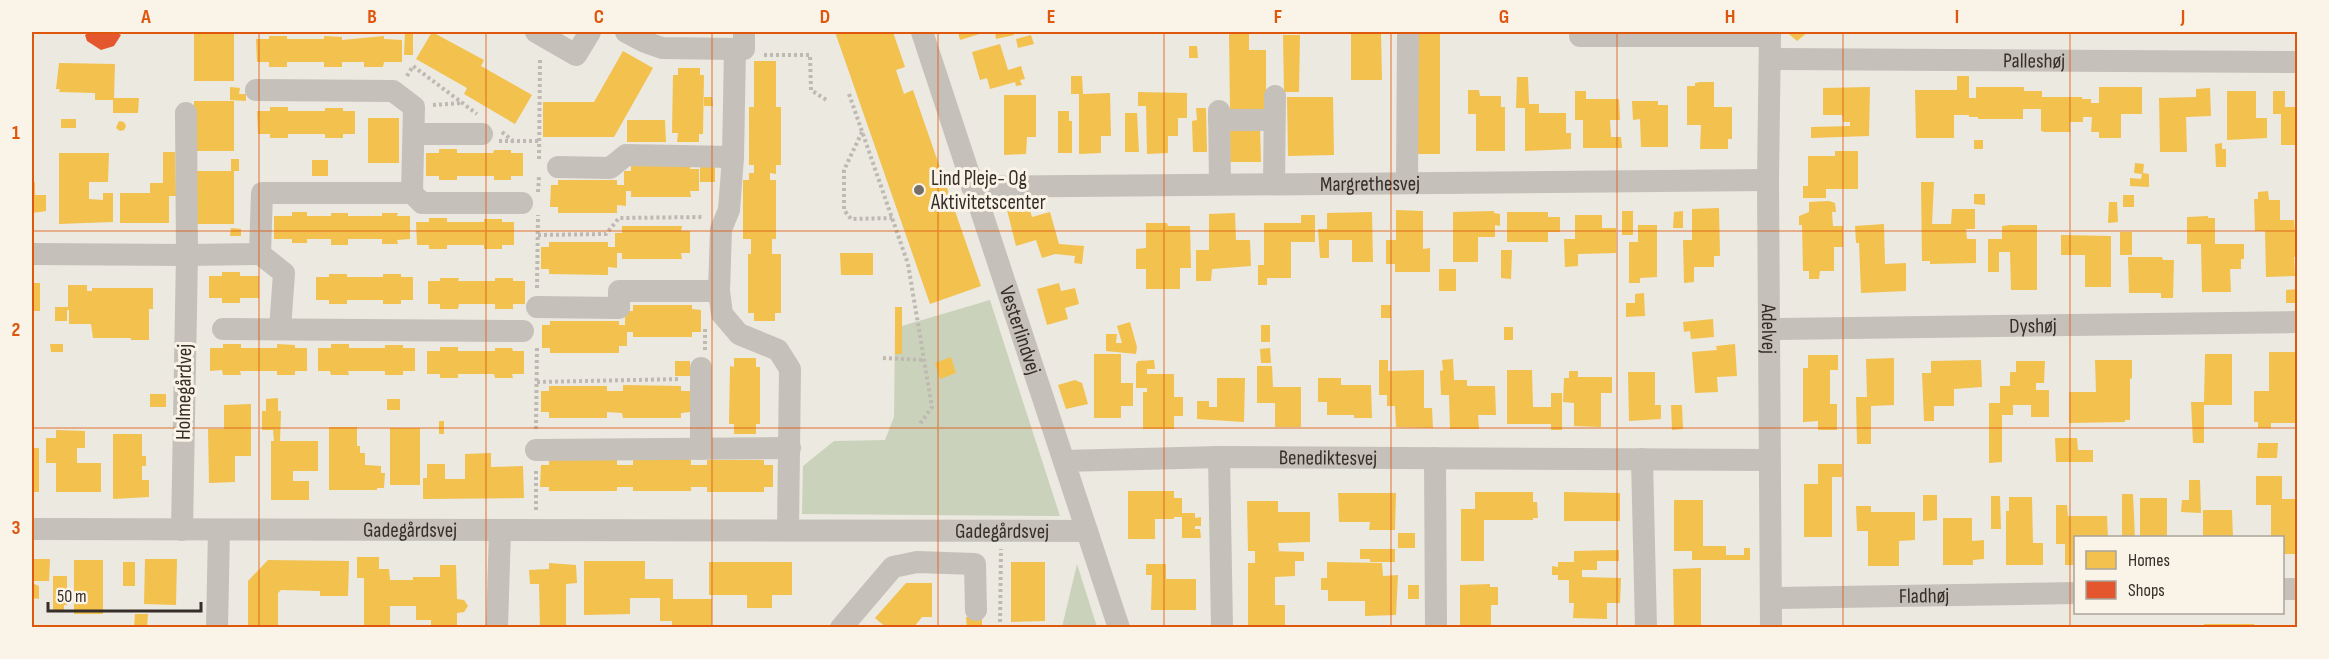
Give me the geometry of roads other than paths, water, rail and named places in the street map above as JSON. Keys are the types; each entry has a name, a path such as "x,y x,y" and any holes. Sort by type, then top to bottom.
{"street":[{"path":"538,33 576,55 590,32"},
{"path":"626,32 662,48 741,43 729,210 721,229 719,291 722,314 739,334 778,350 790,369 788,530"},
{"name":"Vesterlindvej","path":"922,32 1119,627"},
{"path":"1407,182 1408,34"},
{"path":"1580,36 1770,34"},
{"name":"Adelvej","path":"1770,34 1768,180 1772,627"},
{"name":"Palleshøj","path":"1770,59 2298,62"},
{"path":"256,90 393,91 406,100 414,134 412,194"},
{"path":"1274,183 1275,96"},
{"name":"Holmegårdvej","path":"182,530 187,255 186,113"},
{"path":"1220,183 1219,115 1274,120"},
{"path":"414,134 486,126"},
{"path":"558,167 610,168 626,155 733,157"},
{"name":"Margrethesvej","path":"972,187 1220,183 1768,180"},
{"path":"260,254 262,193 412,194 422,203 533,202"},
{"path":"32,254 260,254 284,273 280,329"},
{"path":"537,308 619,308 619,291 719,291"},
{"name":"Dyshøj","path":"1771,329 2298,322"},
{"name":"Holmegårdvej","path":"223,329 530,336"},
{"path":"700,373 701,449"},
{"path":"536,450 790,448"},
{"path":"1219,457 1222,627"},
{"name":"Benediktesvej","path":"1064,461 1219,457 1769,460"},
{"path":"1435,458 1436,627"},
{"path":"1642,459 1646,627"},
{"name":"Gadegårdsvej","path":"32,530 1087,531"},
{"path":"217,627 219,530"},
{"path":"497,627 500,530"},
{"path":"917,562 918,530"},
{"name":"Gadegårdsvej","path":"841,627 893,567 917,562 975,564 976,610"},
{"name":"Fladhøj","path":"1772,598 2074,593"}],"place":[{"name":"Lind Pleje- Og Aktivitetscenter","path":"919,190"}]}
